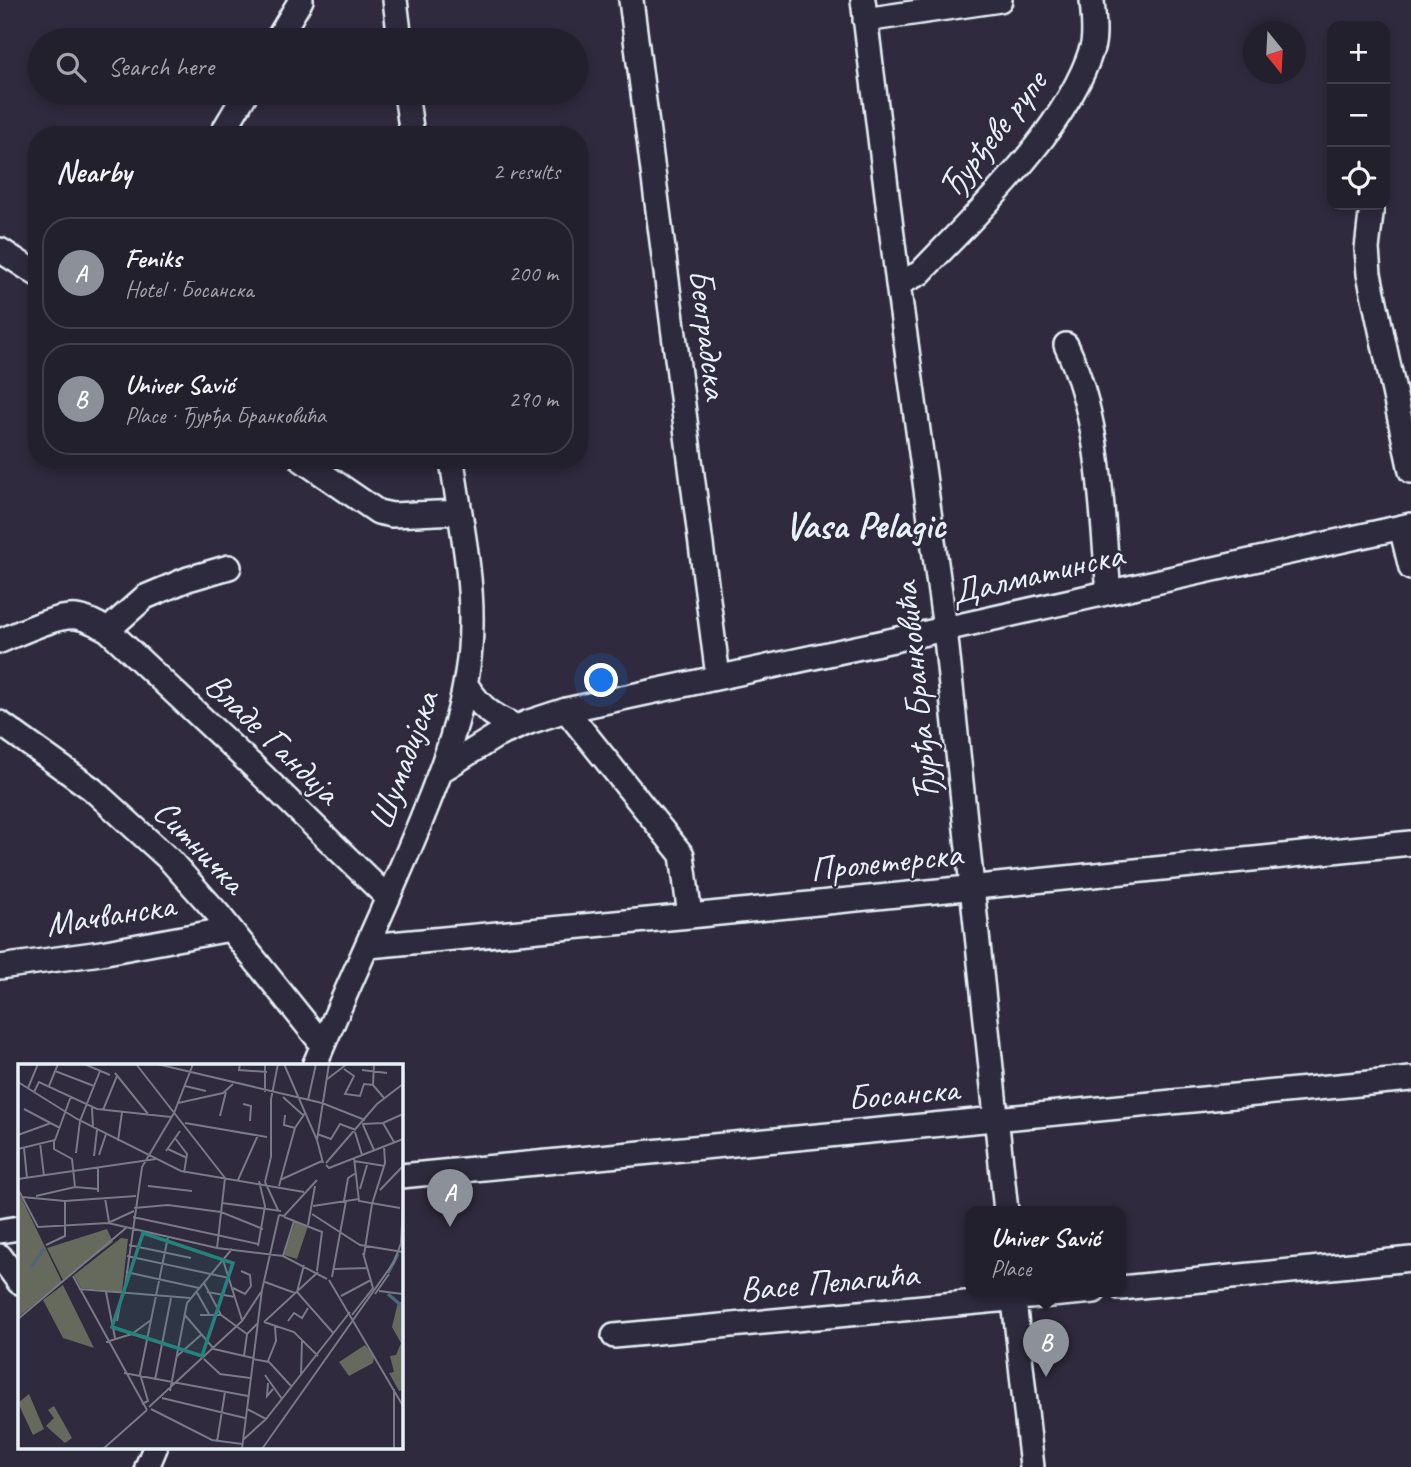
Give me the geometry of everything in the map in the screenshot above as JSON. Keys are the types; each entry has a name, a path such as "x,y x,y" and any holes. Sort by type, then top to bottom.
{"street":[{"path":"284,28 301,0"},
{"path":"395,0 398,28"},
{"name":"Београдска","path":"631,0 718,677"},
{"path":"864,10 1000,0"},
{"name":"Ђурђеве рупе","path":"898,284 920,273 1020,165 1048,130 1079,80 1093,46 1092,0"},
{"name":"Ђурђа Бранковића","path":"864,10 945,629 1006,1206"},
{"path":"226,126 239,105"},
{"path":"408,105 411,126"},
{"path":"1371,210 1367,249 1369,274 1411,471"},
{"path":"0,250 28,268"},
{"path":"1066,345 1081,383 1095,449 1109,592"},
{"path":"315,469 378,512 391,515 459,512"},
{"name":"Шумадијска","path":"315,1064 369,946 442,770 466,685 471,624 466,555 453,469"},
{"path":"1406,526 1411,568"},
{"name":"Далматинска","path":"442,770 496,736 566,710 1406,526"},
{"path":"0,641 63,618 88,619 108,629 145,597 188,579 229,567"},
{"name":"Владе Гандија","path":"108,629 256,768 388,898"},
{"path":"466,685 488,713 517,727"},
{"path":"566,710 682,855 690,916"},
{"name":"Ситничка","path":"0,723 92,789 170,860 230,929 323,1045"},
{"name":"Пролетерска","path":"369,946 1411,843"},
{"name":"Мачванска","path":"0,967 101,953 230,929"},
{"name":"Босанска","path":"402,1176 1411,1079"},
{"path":"0,1231 18,1228"},
{"path":"0,1256 18,1281"},
{"path":"1126,1288 1411,1259"},
{"name":"Васе Пелагића","path":"614,1336 994,1297"},
{"path":"1013,1297 1032,1467"}],"place":[{"name":"Feniks","path":"450,1227"},
{"name":"Univer Savić","path":"1046,1377"}],"district":[{"name":"Vasa Pelagic","path":"865,525"}]}
